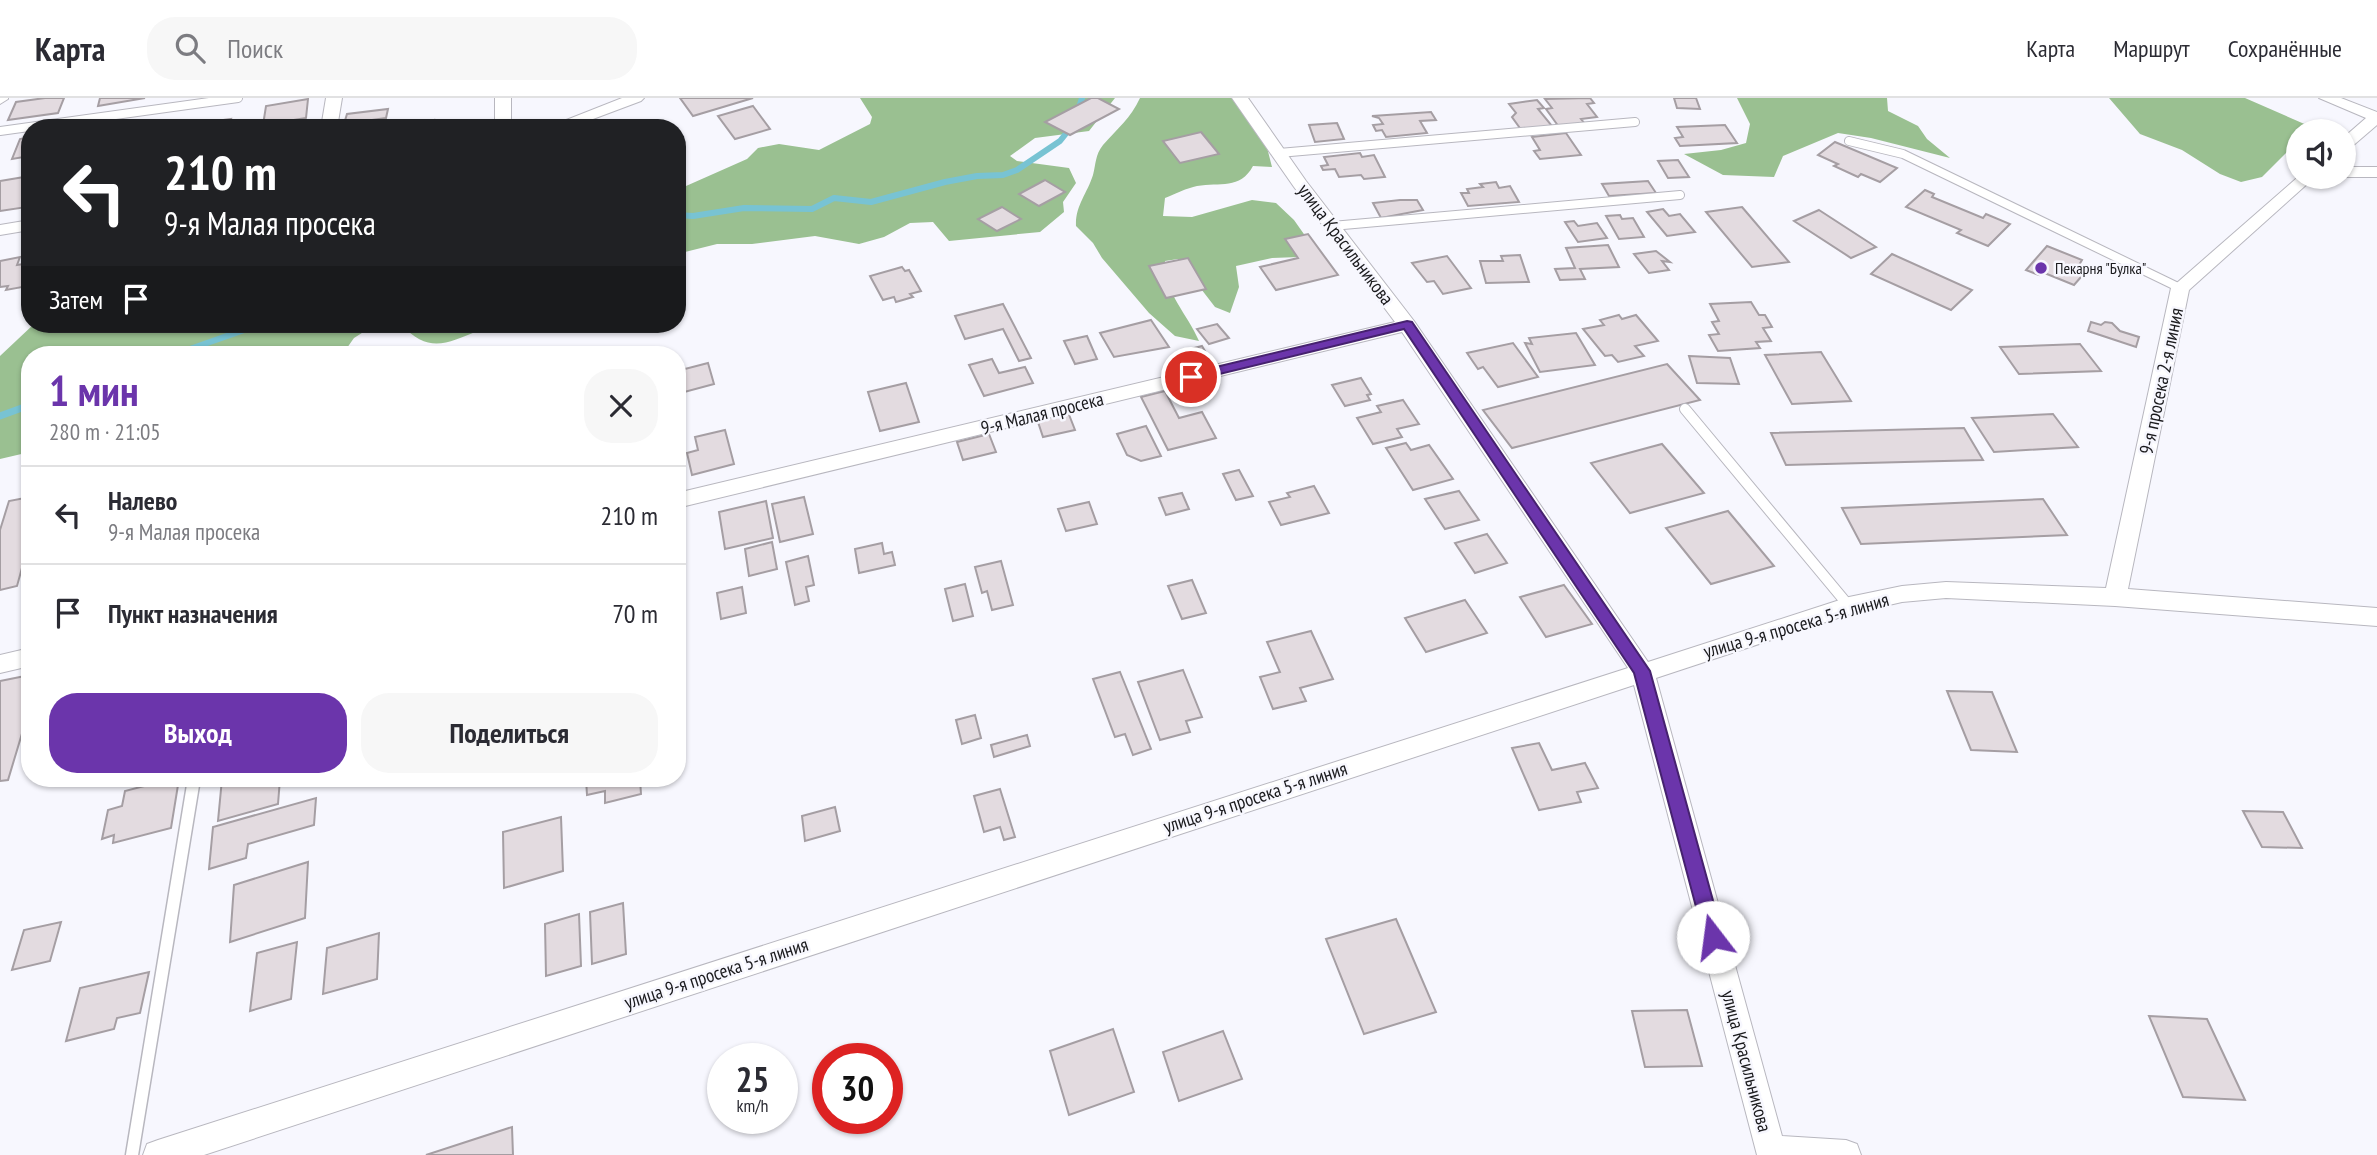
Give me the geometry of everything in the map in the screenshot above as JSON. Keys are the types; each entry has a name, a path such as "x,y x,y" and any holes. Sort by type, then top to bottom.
{"street":[{"path":"330,119 334,98"},
{"path":"503,98 503,119"},
{"path":"579,119 636,98"},
{"name":"улица Красильникова","path":"1240,98 1407,325 1642,671 1771,1152"},
{"path":"2327,98 2377,117 2356,135"},
{"path":"2356,172 2377,172"},
{"name":"9-я просека 2-я линия","path":"2115,597 2180,288 2293,189"},
{"path":"0,230 21,226"},
{"name":"9-я Малая просека","path":"686,499 1407,325"},
{"name":"улица 9-я просека 5-я линия","path":"158,1155 1849,606 1902,594 1946,590 2115,597 2377,617"},
{"path":"0,664 21,659"},
{"path":"1771,1152 1846,1155"}],"lane":[{"path":"87,119 238,98"},
{"path":"1279,153 1635,122"},
{"path":"0,131 21,128"},
{"path":"1849,141 1903,154 2180,288"},
{"path":"1332,226 1679,195"},
{"path":"1685,409 1849,606"},
{"path":"132,1155 193,787"}],"green space":[{"path":"860,98 1115,98 1089,131 1035,138 1010,156 1017,161 1069,168 1076,183 1063,202 1064,212 1040,232 949,241 933,222 910,223 884,237 859,244 815,236 752,244 717,244 686,252 686,186 747,159 758,148 779,144 819,150 870,124 872,117"},
{"path":"1140,98 1249,98 1262,128 1272,167 1253,166 1248,174 1236,182 1197,186 1165,198 1163,216 1192,217 1252,200 1276,203 1294,220 1306,237 1299,257 1272,258 1236,266 1239,287 1230,313 1215,307 1178,259 1165,261 1172,293 1199,341 1175,336 1149,313 1076,226 1077,212 1093,175 1098,152 1128,117"},
{"path":"1737,98 1887,98 1888,111 1918,126 1927,139 1950,158 1871,138 1838,133 1783,156 1774,177 1723,175 1684,154 1721,150 1746,143 1750,124"},
{"path":"2109,98 2245,98 2293,119 2286,119 2286,153 2262,177 2241,182 2220,174 2182,150 2140,134"},
{"path":"24,333 362,333 348,346 21,346 21,454 0,459 0,356"},
{"path":"411,333 472,333 438,344 420,340"}],"building":[{"path":"64,98 58,113 8,120 16,102"},
{"path":"100,98 145,98 98,106"},
{"path":"680,98 753,98 693,116"},
{"path":"1091,98 1098,98 1119,109 1070,135 1045,122"},
{"path":"1590,98 1594,103 1587,104 1597,117 1581,119 1585,124 1559,127 1546,109 1552,108 1545,99"},
{"path":"1674,98 1696,98 1700,109 1677,108"},
{"path":"308,99 306,118 264,119 266,106"},
{"path":"1537,100 1544,108 1538,109 1552,126 1522,131 1512,117 1516,113 1509,104"},
{"path":"753,106 770,129 735,139 718,116"},
{"path":"388,109 386,118 379,119 346,119 347,114"},
{"path":"1431,112 1436,120 1420,121 1427,133 1386,137 1382,130 1376,131 1373,125 1383,124 1379,118 1372,116"},
{"path":"1337,123 1344,139 1315,142 1309,125"},
{"path":"1725,125 1737,143 1680,146 1675,138 1683,137 1677,127"},
{"path":"1201,132 1219,154 1180,163 1163,141"},
{"path":"1566,133 1581,155 1540,159 1534,151 1540,150 1532,137"},
{"path":"20,139 21,158 12,159"},
{"path":"1835,142 1897,168 1880,182 1861,174 1858,177 1818,155"},
{"path":"1360,153 1362,157 1374,155 1385,177 1339,177 1335,169 1323,170 1321,166 1328,165 1324,157"},
{"path":"1678,160 1689,177 1668,178 1658,161"},
{"path":"21,178 21,208 0,211 0,181"},
{"path":"1045,180 1065,192 1039,206 1019,194"},
{"path":"1648,181 1656,193 1609,196 1602,184"},
{"path":"1496,182 1499,188 1510,186 1519,202 1468,206 1461,193 1469,193 1467,189 1483,187 1480,184"},
{"path":"1925,190 1934,194 1932,197 1983,218 1986,214 2010,224 1988,246 1957,233 1961,230 1906,207"},
{"path":"1417,200 1423,210 1381,218 1373,203"},
{"path":"1002,207 1021,219 997,231 978,219"},
{"path":"1742,207 1789,262 1752,267 1706,212"},
{"path":"1663,209 1669,216 1680,214 1695,232 1667,236 1647,212"},
{"path":"1819,210 1876,247 1851,258 1794,221"},
{"path":"1620,215 1622,219 1633,218 1644,237 1619,239 1606,216"},
{"path":"1574,221 1578,226 1597,223 1607,238 1578,242 1565,222"},
{"path":"1308,234 1338,275 1276,290 1260,267 1298,258 1285,239"},
{"path":"1608,245 1619,267 1580,269 1585,279 1560,280 1555,269 1575,268 1566,248"},
{"path":"2047,246 2082,260 2079,265 2088,269 2074,285 2042,272 2039,275 2026,270"},
{"path":"1656,251 1670,262 1662,261 1669,270 1649,273 1634,254"},
{"path":"1892,254 1972,290 1951,310 1871,274"},
{"path":"1520,255 1529,282 1486,283 1480,261 1503,261 1501,256"},
{"path":"1447,256 1471,288 1443,294 1434,281 1427,282 1412,263"},
{"path":"20,257 17,265 21,264 21,287 6,290 8,286 0,287 0,261"},
{"path":"1188,258 1206,289 1166,298 1149,266"},
{"path":"902,267 905,271 909,270 921,291 910,294 913,297 896,302 894,297 883,300 870,276"},
{"path":"1751,302 1759,315 1765,315 1772,327 1763,328 1771,341 1756,342 1760,348 1718,351 1709,335 1719,334 1712,322 1719,321 1710,304"},
{"path":"1003,304 1031,358 1019,361 1003,329 965,339 955,316"},
{"path":"1619,315 1622,319 1636,315 1658,341 1635,346 1644,356 1618,362 1612,355 1605,356 1583,329 1604,325 1600,320"},
{"path":"1151,320 1169,347 1114,357 1100,333"},
{"path":"2091,322 2101,325 2105,322 2112,323 2120,331 2139,337 2136,347 2088,331"},
{"path":"1217,324 1229,338 1209,344 1197,329"},
{"path":"1576,333 1595,365 1540,372 1525,343 1532,344 1529,338"},
{"path":"1087,336 1097,359 1075,364 1064,341"},
{"path":"1513,343 1538,377 1498,387 1483,367 1478,369 1467,353"},
{"path":"2080,344 2101,371 2019,374 2000,347"},
{"path":"1202,346 1209,358 1193,361 1187,350"},
{"path":"1821,352 1851,401 1792,404 1765,355"},
{"path":"1689,356 1730,358 1739,384 1697,383"},
{"path":"992,359 999,373 1025,367 1033,383 984,396 969,365"},
{"path":"708,363 714,384 686,392 686,369"},
{"path":"1667,364 1700,400 1512,448 1483,410"},
{"path":"1361,378 1371,394 1367,395 1370,400 1345,406 1332,385"},
{"path":"906,383 919,422 880,431 868,392"},
{"path":"1165,391 1179,418 1202,412 1216,438 1168,450 1141,397"},
{"path":"1403,400 1419,424 1397,429 1402,437 1373,444 1357,418 1381,412 1377,406"},
{"path":"1068,412 1075,430 1043,437 1037,419"},
{"path":"2053,414 2078,447 1994,452 1972,418"},
{"path":"1146,426 1161,456 1141,461 1127,455 1117,434"},
{"path":"1964,428 1983,460 1786,465 1771,433"},
{"path":"725,430 734,464 692,475 687,453 698,450 695,437"},
{"path":"989,434 996,452 963,460 957,442"},
{"path":"1406,443 1411,450 1429,445 1453,479 1413,490 1386,448"},
{"path":"1662,444 1704,493 1630,513 1591,463"},
{"path":"1239,470 1253,496 1236,500 1223,474"},
{"path":"1314,486 1329,513 1281,525 1269,502 1290,497 1287,493"},
{"path":"1459,491 1479,520 1445,529 1425,499"},
{"path":"1182,493 1189,509 1166,515 1159,498"},
{"path":"804,497 813,534 780,542 772,504"},
{"path":"21,499 21,572 17,586 0,590 0,530 9,501"},
{"path":"2043,499 2067,535 1861,544 1842,508"},
{"path":"766,501 773,538 725,549 719,512"},
{"path":"1089,502 1097,524 1066,531 1058,509"},
{"path":"1728,511 1774,566 1711,584 1666,528"},
{"path":"1487,534 1507,563 1475,573 1455,543"},
{"path":"772,542 777,569 749,576 745,549"},
{"path":"882,543 884,554 892,552 895,565 859,573 855,549"},
{"path":"808,556 814,585 806,587 809,601 795,605 786,562"},
{"path":"1001,561 1013,605 992,610 987,591 982,593 975,567"},
{"path":"1192,580 1206,613 1182,619 1168,586"},
{"path":"965,584 973,616 953,621 945,589"},
{"path":"1564,585 1592,624 1546,637 1520,597"},
{"path":"742,587 746,613 721,619 717,593"},
{"path":"1465,600 1487,633 1426,652 1405,618"},
{"path":"1311,631 1333,679 1300,688 1306,701 1273,709 1260,677 1280,672 1267,642"},
{"path":"1183,670 1202,717 1186,721 1190,732 1160,740 1138,682"},
{"path":"1120,672 1151,749 1133,755 1125,734 1115,737 1093,679"},
{"path":"21,677 21,737 8,780 0,781 0,681"},
{"path":"1947,691 1992,692 2017,752 1971,750"},
{"path":"975,715 981,738 962,744 956,720"},
{"path":"1027,735 1030,746 994,757 991,745"},
{"path":"1539,743 1552,770 1585,763 1598,788 1577,792 1581,802 1539,810 1512,748"},
{"path":"140,787 178,787 171,828 113,843 114,835 102,839 108,810 122,806 125,791"},
{"path":"221,787 279,787 278,804 218,821"},
{"path":"586,787 641,787 641,794 605,803 605,791 587,795"},
{"path":"1000,789 1015,837 1004,840 1000,827 984,832 974,796"},
{"path":"316,798 314,825 248,844 246,858 209,869 213,827"},
{"path":"835,807 840,831 805,841 802,816"},
{"path":"2243,811 2283,812 2302,848 2262,847"},
{"path":"561,817 563,871 504,888 503,832"},
{"path":"308,862 305,918 230,942 234,885"},
{"path":"623,903 626,954 592,964 590,912"},
{"path":"579,914 581,966 546,976 545,924"},
{"path":"1396,919 1436,1012 1364,1034 1326,939"},
{"path":"61,922 50,961 12,970 24,930"},
{"path":"379,933 377,979 323,994 327,948"},
{"path":"297,942 291,999 250,1011 257,953"},
{"path":"149,972 140,1013 117,1018 114,1029 66,1041 80,988"},
{"path":"1687,1010 1702,1066 1645,1067 1632,1011"},
{"path":"2149,1016 2207,1019 2245,1100 2183,1097"},
{"path":"1113,1029 1134,1092 1069,1115 1050,1051"},
{"path":"1223,1031 1242,1079 1179,1101 1163,1052"},
{"path":"512,1127 513,1155 426,1155"}],"waterway":[{"path":"1077,114 1082,98"},
{"path":"686,216 744,208 812,209 834,198 871,202 945,182 977,176 1003,175 1017,170 1060,141 1072,126"},
{"path":"199,346 235,333"},
{"path":"0,416 21,408"}],"place":[{"name":"Пекарня \"Булка\"","path":"2041,268"}],"route":[{"path":"1191,377 1407,325 1642,671 1713,937"}]}
